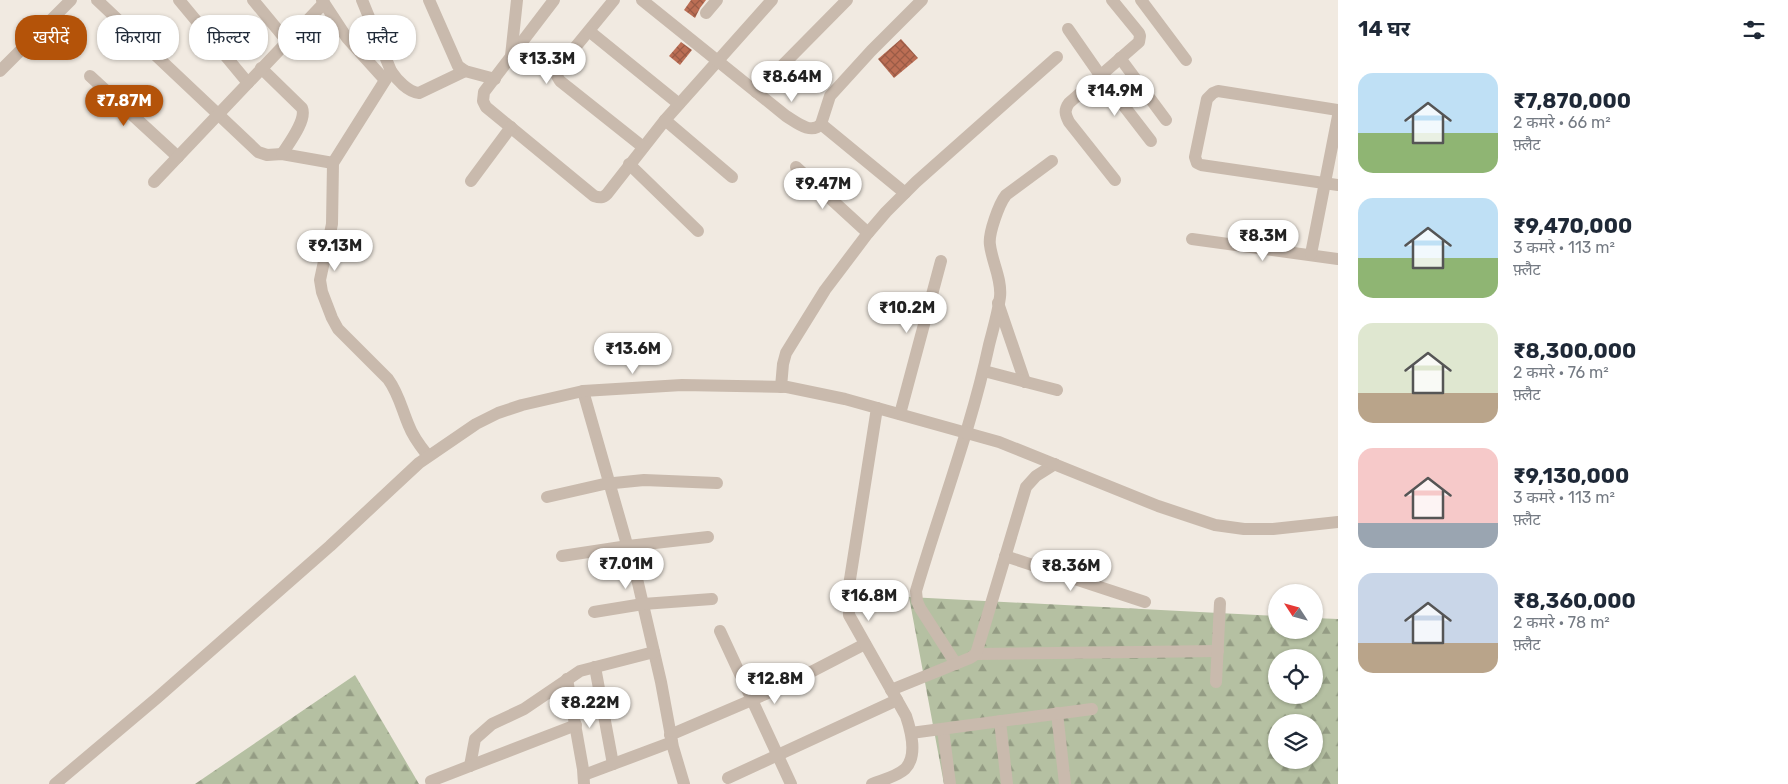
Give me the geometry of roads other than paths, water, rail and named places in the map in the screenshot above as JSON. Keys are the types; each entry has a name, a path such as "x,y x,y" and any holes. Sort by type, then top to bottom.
{"street":[{"path":"0,71 70,0"},
{"path":"97,0 258,152 267,155 282,154 333,163"},
{"path":"179,0 248,83"},
{"path":"253,0 278,30"},
{"path":"362,0 388,76"},
{"path":"428,0 455,63 465,71 495,80"},
{"path":"511,56 518,0"},
{"path":"554,0 484,92 483,101 486,107 594,196 599,198 603,198 607,194 664,120 772,0"},
{"path":"614,0 559,67 558,76 560,81 643,147"},
{"path":"642,0 786,116 804,127 815,129 820,124 830,96 922,0"},
{"path":"706,13 717,0"},
{"path":"756,92 846,0"},
{"path":"1112,0 1140,36 1139,42 1068,103 1065,115 1115,180"},
{"path":"1141,0 1186,60"},
{"path":"311,15 323,2 347,38 388,76 416,93 465,71"},
{"path":"1068,29 1100,75 1151,141"},
{"path":"589,31 679,104"},
{"path":"154,182 278,50"},
{"path":"782,387 783,364 794,340 825,290 868,233 905,193 1056,56"},
{"path":"1120,58 1166,120"},
{"path":"261,68 304,112 302,122 282,154"},
{"path":"90,76 178,157"},
{"path":"388,76 333,163 332,224 320,280 322,292 338,329 394,387 413,436 428,456"},
{"path":"1338,110 1218,91 1212,92 1207,99 1195,157 1201,165 1338,185"},
{"path":"1311,254 1338,116"},
{"path":"664,120 732,176"},
{"path":"820,124 905,193"},
{"path":"471,181 511,127"},
{"path":"956,664 920,608 916,591 967,433 984,371 1000,295 999,281 990,241 1002,200 1010,191 1052,161"},
{"path":"630,164 698,231"},
{"path":"796,167 868,233"},
{"path":"1192,238 1338,259"},
{"path":"900,414 941,261"},
{"path":"998,303 1025,382"},
{"path":"984,371 1057,390"},
{"path":"54,784 164,692 330,546 428,456 476,424 498,413 522,404 583,391 682,385 782,387 845,399 999,442 1158,506 1215,525 1244,529 1273,529 1338,522"},
{"path":"583,391 643,604 671,739 684,784"},
{"path":"872,784 898,774 909,764 912,754 911,733 906,716 849,615 848,592 877,408"},
{"path":"976,654 1026,487 1036,476 1055,464"},
{"path":"547,497 610,483 652,480 717,483"},
{"path":"562,556 628,546 708,538"},
{"path":"1005,556 1145,602"},
{"path":"594,612 643,604 712,599"},
{"path":"1216,682 1220,603"},
{"path":"720,631 791,784"},
{"path":"568,679 576,725 582,781 613,764 782,687 865,644"},
{"path":"728,778 976,654 1218,651"},
{"path":"470,766 473,744 480,733 492,724 524,708 580,671 654,652"},
{"path":"595,667 613,764"},
{"path":"911,733 1092,708"},
{"path":"1057,713 1065,784"},
{"path":"1000,721 1007,784"},
{"path":"432,781 576,725"},
{"path":"944,729 950,784"}]}
